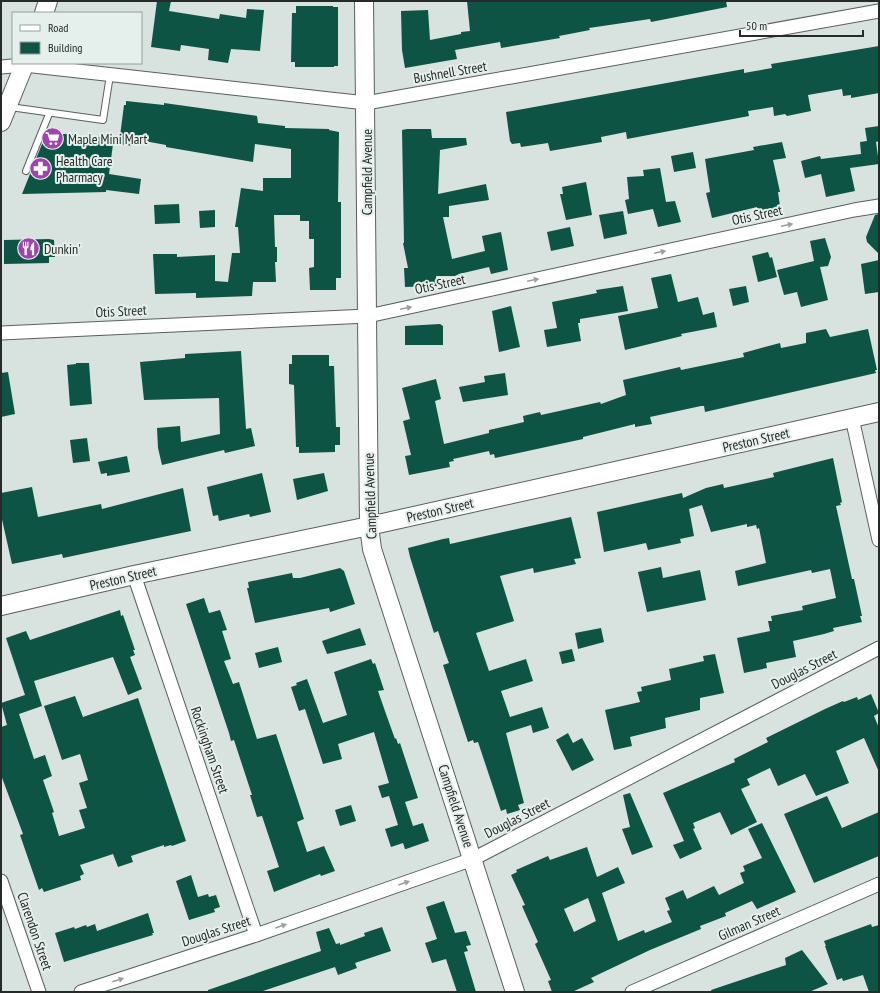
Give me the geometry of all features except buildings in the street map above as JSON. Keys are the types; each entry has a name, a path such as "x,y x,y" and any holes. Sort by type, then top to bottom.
{"street":[{"path":"44,12 48,1"},
{"name":"Campfield Avenue","path":"364,1 369,526 372,549 515,992"},
{"name":"Bushnell Street","path":"1,67 24,64 366,103 879,11"},
{"path":"4,114 24,64"},
{"name":"Otis Street","path":"1,333 368,316 854,210 879,206"},
{"name":"Preston Street","path":"1,606 134,575 369,526 879,412"},
{"path":"852,418 879,540"},
{"name":"Rockingham Street","path":"134,575 256,935"},
{"name":"Douglas Street","path":"81,992 256,935 473,859 879,648"},
{"name":"Clarendon Street","path":"1,881 39,992"},
{"name":"Gilman Street","path":"632,992 879,884"}],"lane":[{"path":"4,114 49,114 103,120 110,74"},
{"path":"26,171 49,114"}],"place":[{"name":"Maple Mini Mart","path":"52,139"},
{"name":"Health Care Pharmacy","path":"40,169"},
{"name":"Dunkin'","path":"29,249"}]}
